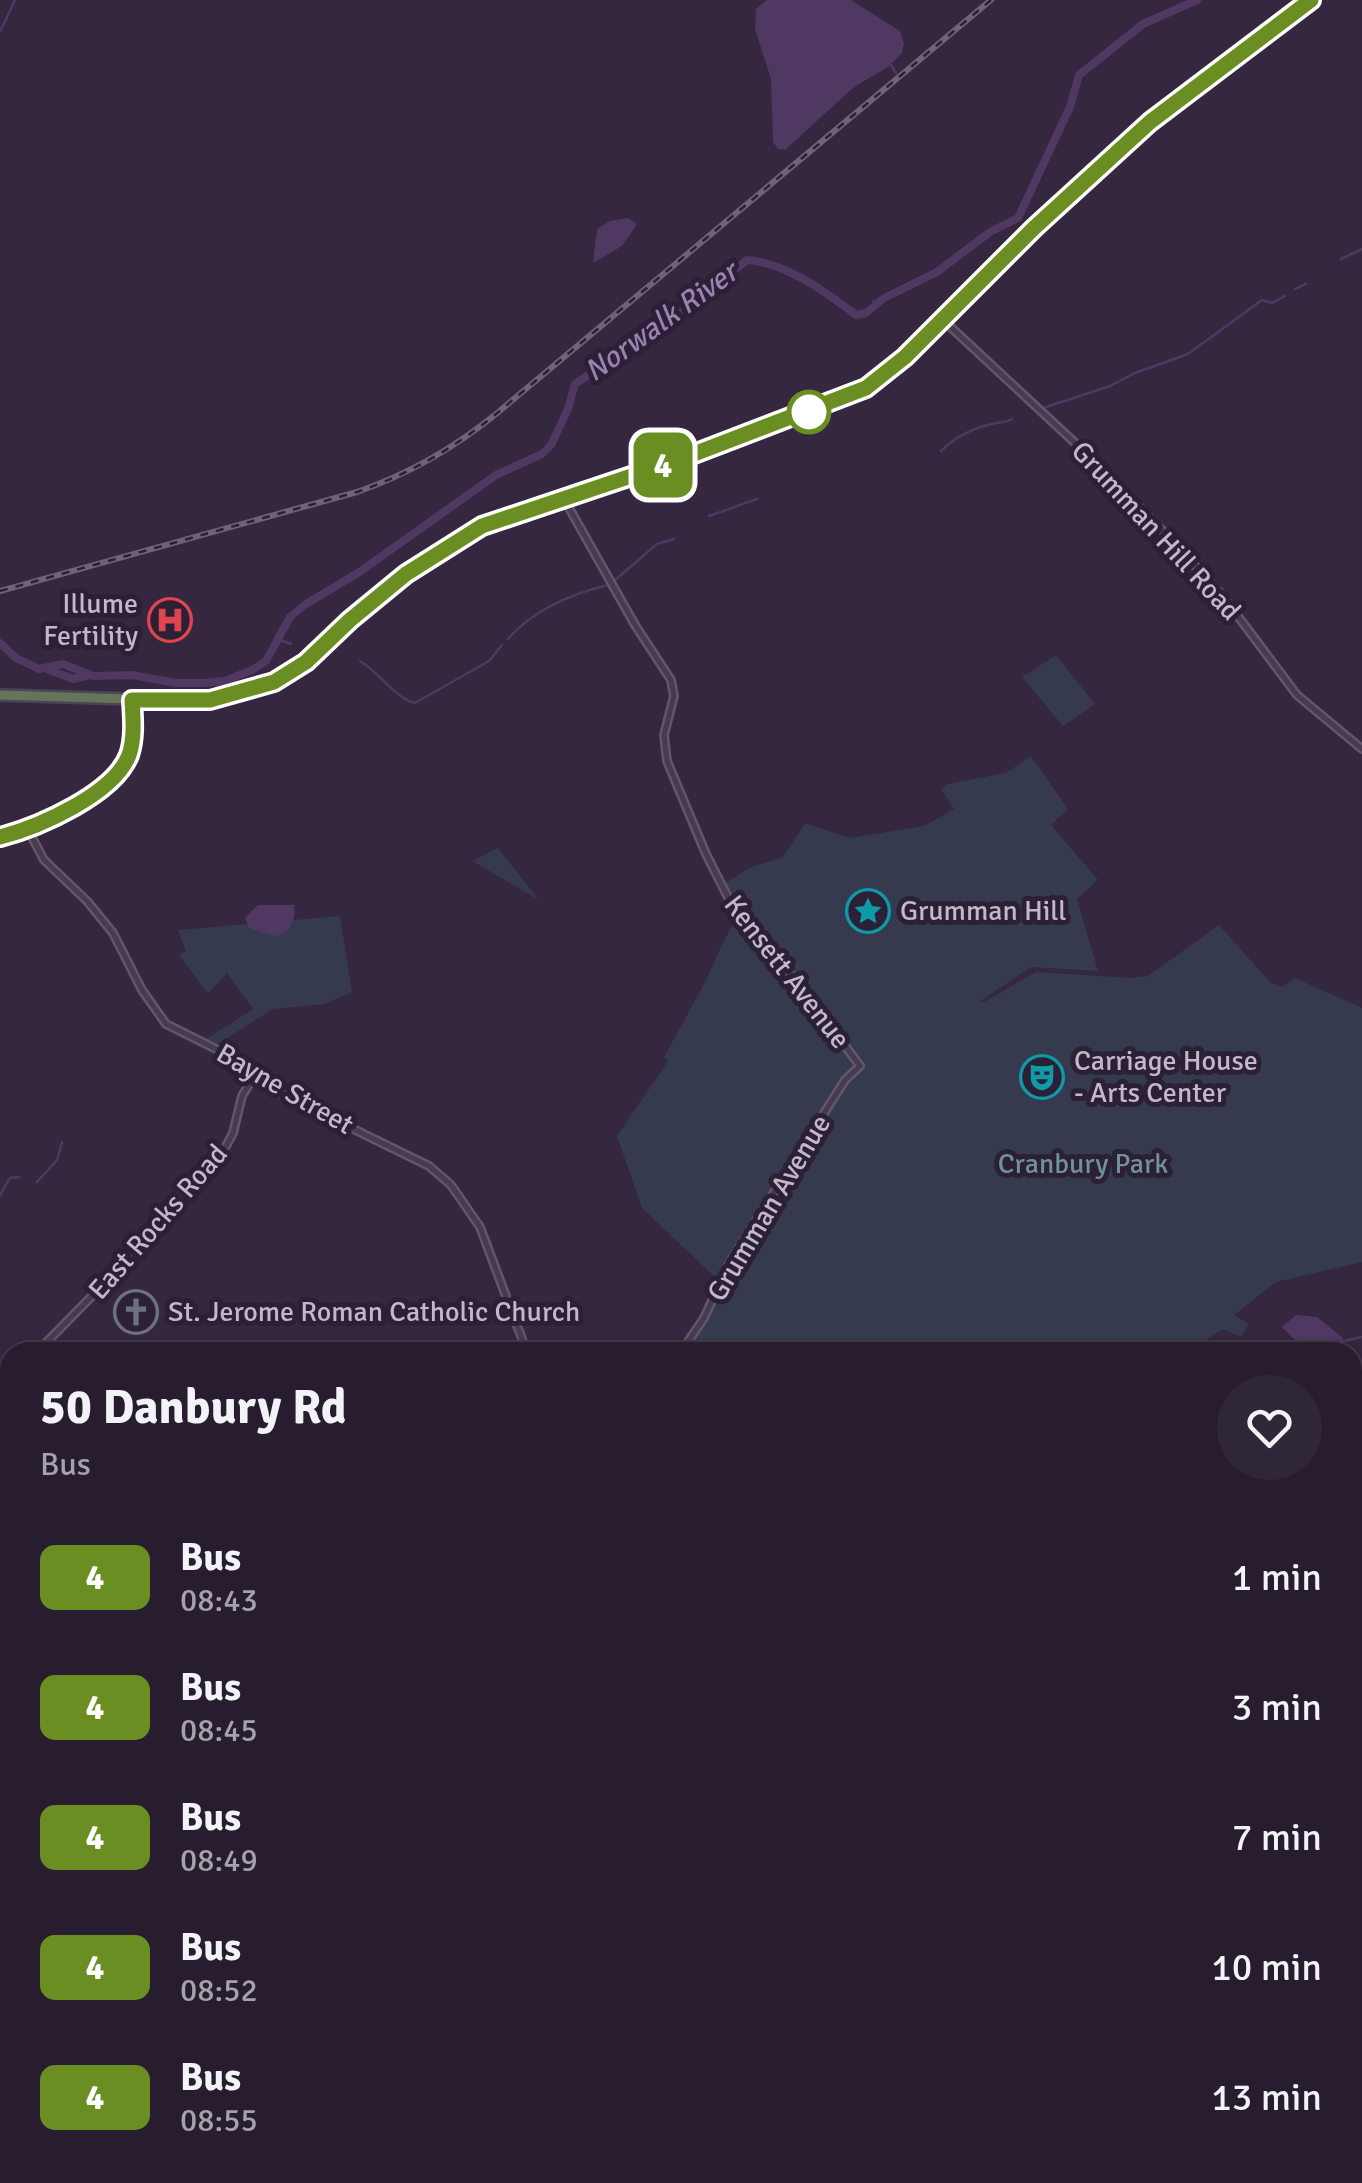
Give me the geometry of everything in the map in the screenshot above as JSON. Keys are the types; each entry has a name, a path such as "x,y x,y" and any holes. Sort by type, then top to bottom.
{"highway":[{"path":"0,695 210,700 250,691 283,678 306,662 406,574 482,526 851,396 887,373 1150,122 1312,0"}],"main road":[{"path":"0,837 80,803 118,773 131,748 132,700"}],"street":[{"name":"Grumman Hill Road","path":"942,320 1162,528 1222,595 1297,695 1362,749"},
{"name":"Kensett Avenue","path":"564,499 635,625 671,680 674,696 664,734 667,760 734,912 801,986 860,1066"},
{"name":"Bayne Street","path":"27,828 44,860 113,934 162,1020 226,1054 282,1094 429,1166 451,1185 480,1227 523,1342"},
{"name":"Grumman Avenue","path":"687,1342 704,1318 730,1262 845,1080 860,1066"},
{"name":"East Rocks Road","path":"47,1342 146,1240 196,1174 225,1148 242,1096 254,1076"}],"green space":[{"path":"1056,655 1095,704 1063,726 1022,677"},
{"name":"Cranbury Park","path":"1031,756 1068,809 1051,825 1098,880 1077,899 1098,971 1031,967 979,1002 1036,972 1148,976 1219,925 1270,982 1282,987 1295,978 1362,1008 1362,1262 1276,1282 1234,1315 1249,1324 1241,1337 1223,1329 1202,1342 692,1342 729,1268 827,1115 825,1112 718,1280 642,1208 617,1136 668,1061 664,1057 735,918 798,986 804,986 747,924 724,884 749,868 783,857 805,823 850,838 924,826 954,809 941,789 947,784 1006,773"},
{"path":"498,848 539,900 472,861"},
{"path":"340,916 352,992 324,1004 273,1009 215,1046 205,1040 253,1009 227,973 208,994 179,955 186,951 178,930"}],"shaded area":[{"path":"767,0 851,0 900,31 904,44 902,53 888,67 854,87 785,150 778,149 773,142 771,79 755,29 756,9"},
{"path":"628,218 637,224 622,246 593,263 597,229 610,221"},
{"path":"258,905 294,905 289,929 275,936 249,928 245,918"},
{"path":"1296,1315 1317,1317 1343,1342 1297,1342 1282,1327"}],"waterway":[{"path":"0,32 15,0"},
{"name":"Norwalk River","path":"0,643 16,658 39,669 63,664 93,676 132,675 176,683 204,683 225,681 252,670 266,661 290,617 306,604 358,573 496,475 542,454 551,445 568,409 575,384 679,314 747,260 791,273 856,315 937,272 990,232 1018,218 1070,107 1079,75 1143,24 1197,0"},
{"path":"891,65 896,73"},
{"path":"1341,259 1362,249"},
{"path":"1295,289 1306,284"},
{"path":"1043,408 1188,354 1262,300 1272,303 1285,296"},
{"name":"Norwalk River","path":"871,309 874,301"},
{"path":"941,451 967,433 1012,419"},
{"path":"709,516 757,499"},
{"path":"615,580 657,544 674,539"},
{"path":"508,639 529,619 554,604 608,585"},
{"path":"278,639 291,644"},
{"path":"360,661 415,703 489,661 502,645"},
{"name":"Norwalk River","path":"44,668 73,679 90,675"},
{"path":"37,1182 57,1160 62,1142"},
{"path":"0,1195 10,1178 19,1177"},
{"path":"1344,1341 1362,1337"},
{"path":"1295,1342 1298,1339"}],"railway":[{"path":"0,591 357,492 447,449 496,414 991,0"}],"bus line":[{"name":"4","path":"0,837 80,803 118,773 131,748 132,700 210,700 274,682 306,662 406,574 482,526 673,462 866,388 905,357 1034,228 1150,122 1311,0"}],"place":[{"name":"Illume Fertility","path":"170,620"},
{"name":"Grumman Hill","path":"868,911"},
{"name":"Carriage House - Arts Center","path":"1042,1077"},
{"name":"St. Jerome Roman Catholic Church","path":"136,1312"}]}
